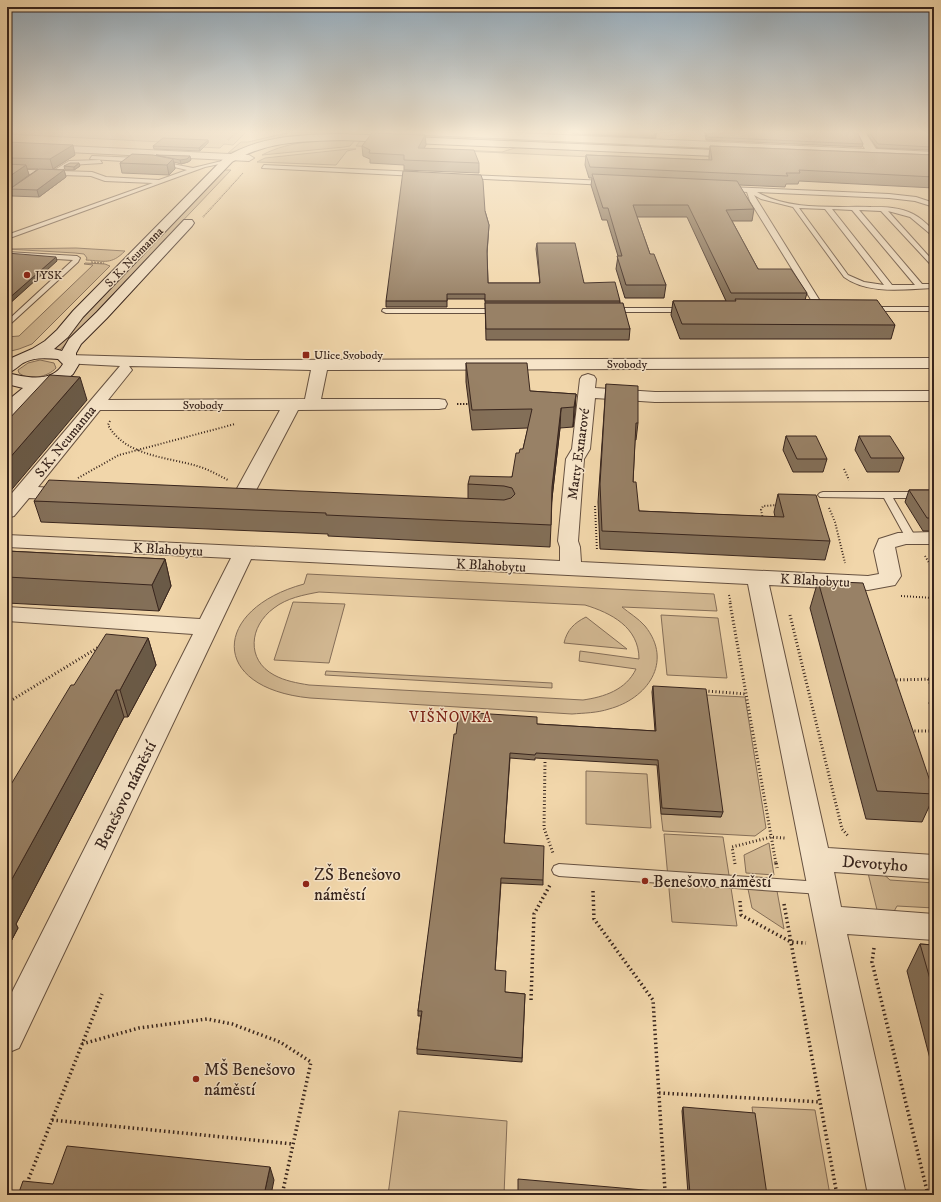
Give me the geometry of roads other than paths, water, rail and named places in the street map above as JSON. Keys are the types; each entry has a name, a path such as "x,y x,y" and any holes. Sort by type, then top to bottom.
{"street":[{"name":"S. K. Neumanna","path":"27,357 48,348 57,340 78,314 201,188"},
{"name":"S. K. Neumanna","path":"54,378 71,366 68,353 74,342 102,315 194,216"},
{"name":"Svobody","path":"27,357 53,354 69,359 247,365 934,363"},
{"path":"7,360 27,357"},
{"path":"7,368 27,357"},
{"name":"Marty Exnarové","path":"570,569 570,546 568,541 575,459 581,449 588,380 586,364"},
{"name":"Svobody","path":"7,378 16,382 26,383 85,372 247,365"},
{"path":"312,404 320,365"},
{"name":"S.K. Neumanna","path":"7,512 124,370"},
{"path":"7,411 23,395 54,378"},
{"path":"586,392 655,397 934,396"},
{"path":"267,495 236,494 292,404"},
{"name":"Svobody","path":"95,405 439,404"},
{"path":"24,492 85,495"},
{"name":"K Blahobytu","path":"7,541 868,583 887,580 890,576 884,548 886,543 891,540 934,538"},
{"name":"Benešovo náměstí","path":"7,1037 244,552"},
{"path":"769,578 816,859 887,1195"},
{"path":"7,614 207,627"},
{"name":"Devotyho","path":"816,859 934,867"},
{"path":"830,920 934,927"}],"lane":[{"path":"7,196 18,188"},
{"path":"7,238 144,188"},
{"path":"719,188 894,196 916,199 934,205"},
{"path":"749,190 763,198 795,206 901,211 916,216 934,235"},
{"path":"749,190 753,201 821,309"},
{"path":"795,206 848,279 862,285 934,286"},
{"path":"826,207 889,286"},
{"path":"854,208 920,286"},
{"path":"883,209 934,266"},
{"path":"7,254 77,258 76,261 7,325"},
{"path":"859,309 934,309"},
{"path":"600,310 695,310"},
{"path":"386,311 505,311"},
{"path":"823,495 934,495"},
{"path":"887,495 911,538"},
{"path":"559,870 822,888"}],"place":[{"name":"JYSK","path":"27,275"},
{"name":"Ulice Svobody","path":"306,355"},
{"name":"Benešovo náměstí","path":"645,881"},
{"name":"ZŠ Benešovo náměstí","path":"306,884"},
{"name":"MŠ Benešovo náměstí","path":"196,1079"}],"district":[{"name":"VIŠŇOVKA","path":"451,717"}]}
